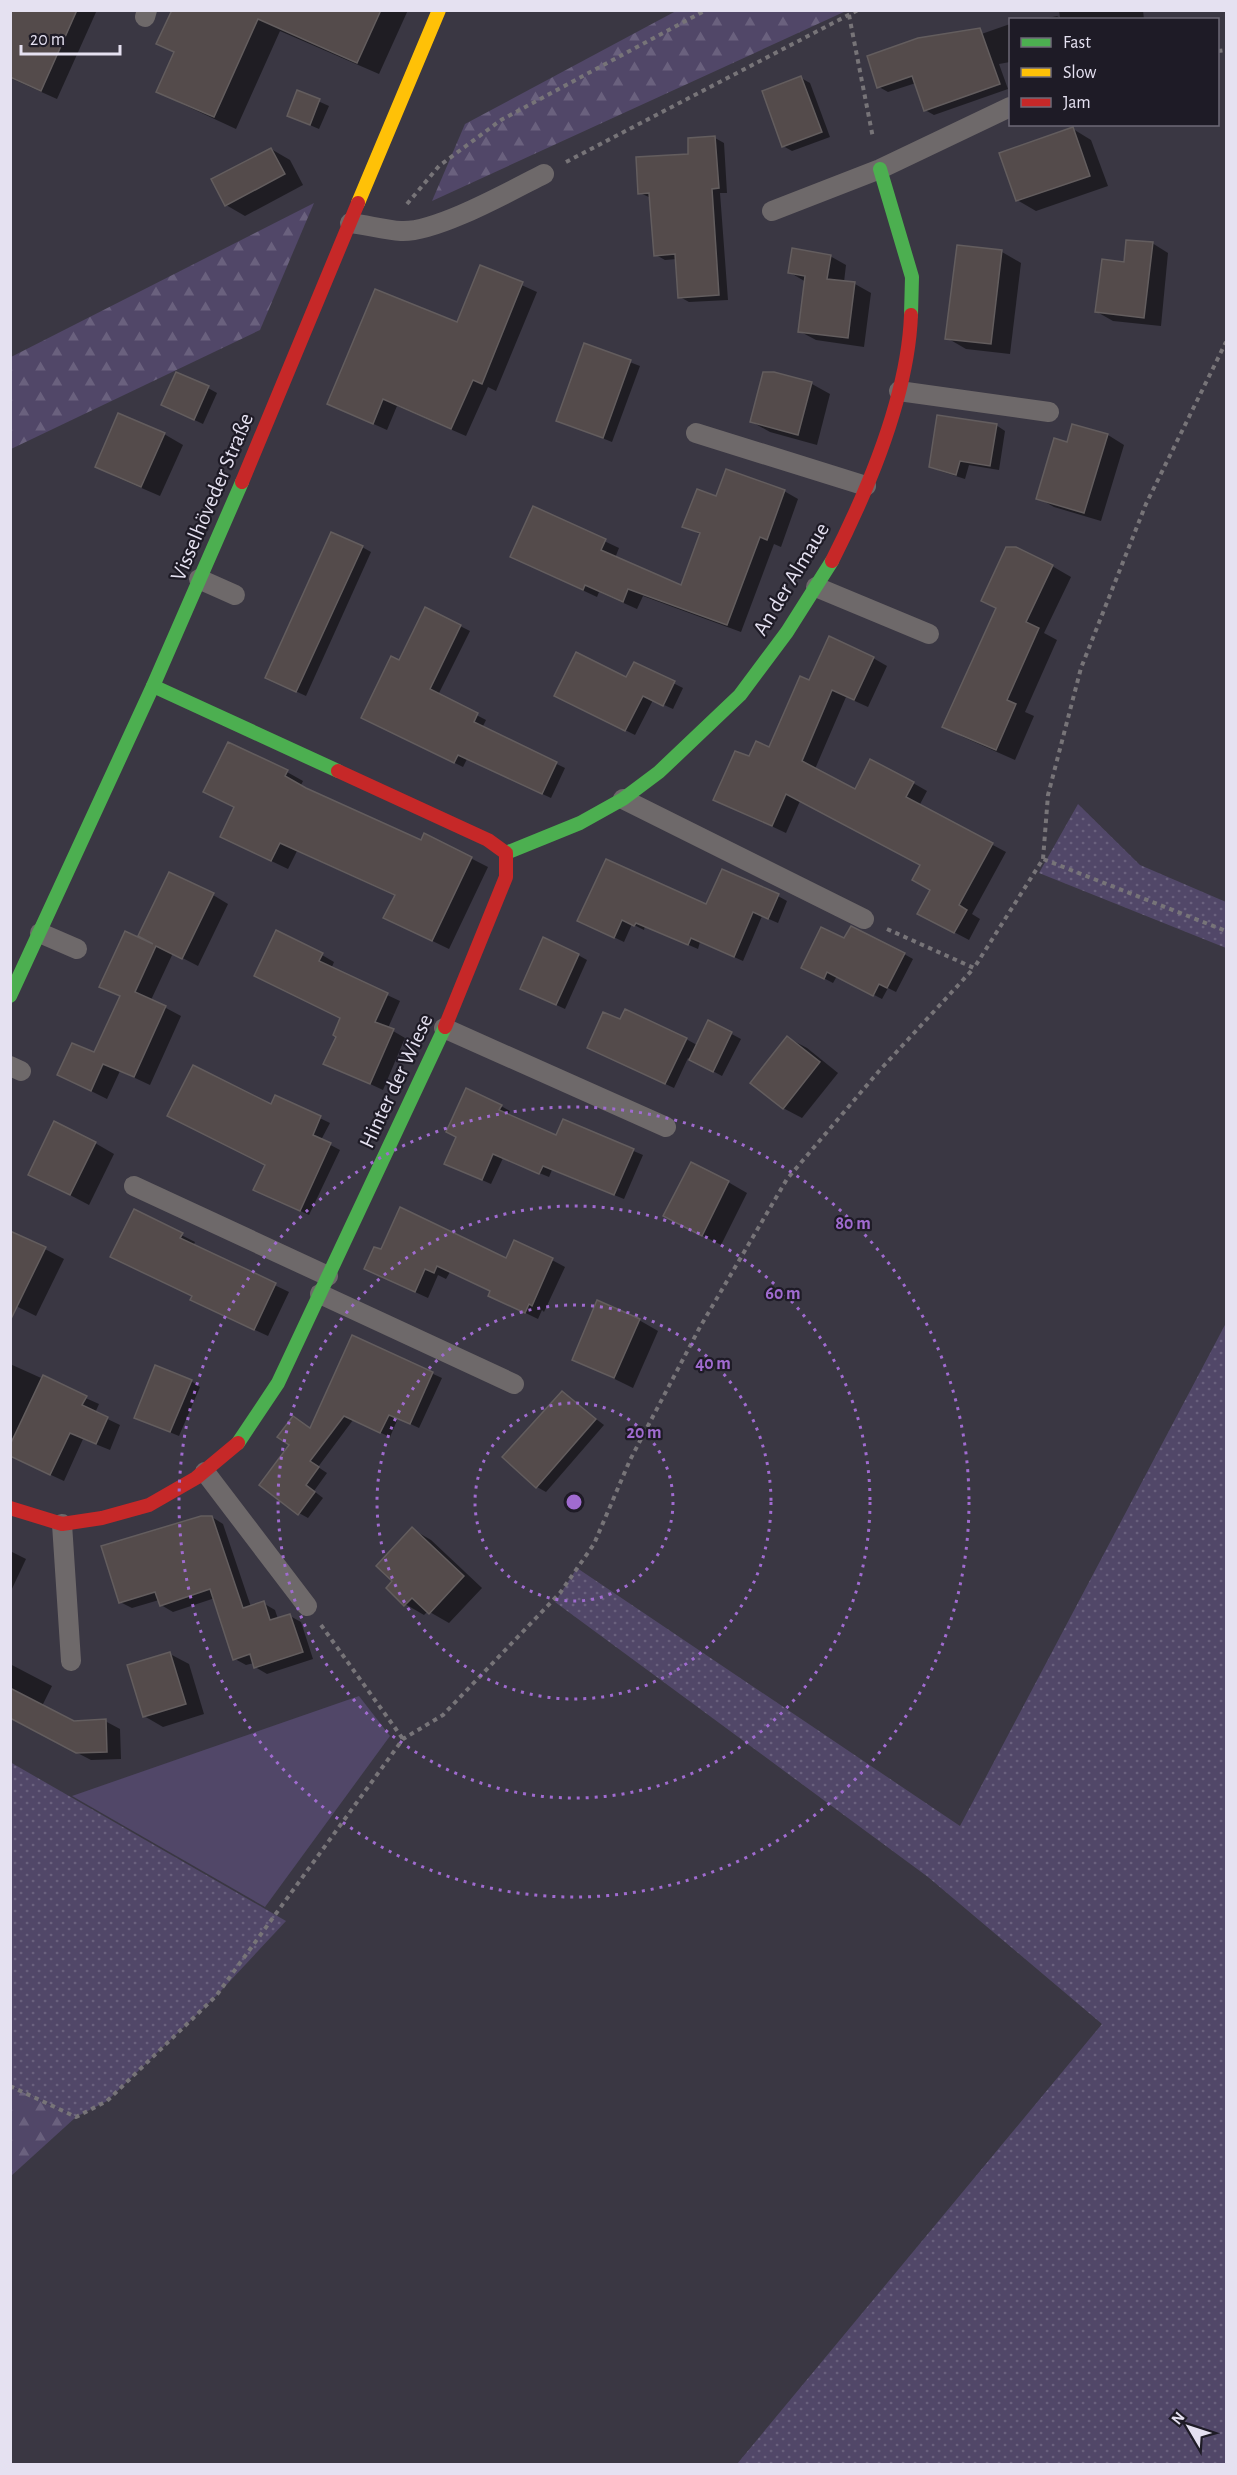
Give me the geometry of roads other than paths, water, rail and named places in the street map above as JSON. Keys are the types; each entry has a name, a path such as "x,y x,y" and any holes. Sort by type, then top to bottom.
{"street":[{"name":"Visselhöveder Straße","path":"10,996 153,687 439,10"},
{"name":"An der Almaue","path":"506,854 580,823 623,799 659,772 740,695 787,632 833,559 866,486 895,408 910,343 912,277 880,169"},
{"path":"153,687 488,840 506,854"},
{"name":"Hinter der Wiese","path":"10,1508 62,1524 102,1518 149,1505 205,1472 240,1442 278,1383 444,1028 506,877 506,854"}],"lane":[{"path":"772,211 880,169 1009,107"},
{"path":"350,223 403,231 425,228 474,209 544,174"},
{"path":"899,391 1049,411"},
{"path":"696,433 866,486"},
{"path":"199,579 236,595"},
{"path":"816,587 929,634"},
{"path":"623,799 864,919"},
{"path":"40,933 77,949"},
{"path":"444,1028 666,1127"},
{"path":"134,1186 328,1276"},
{"path":"320,1294 514,1384"},
{"path":"205,1472 307,1606"},
{"path":"62,1524 71,1661"}]}
